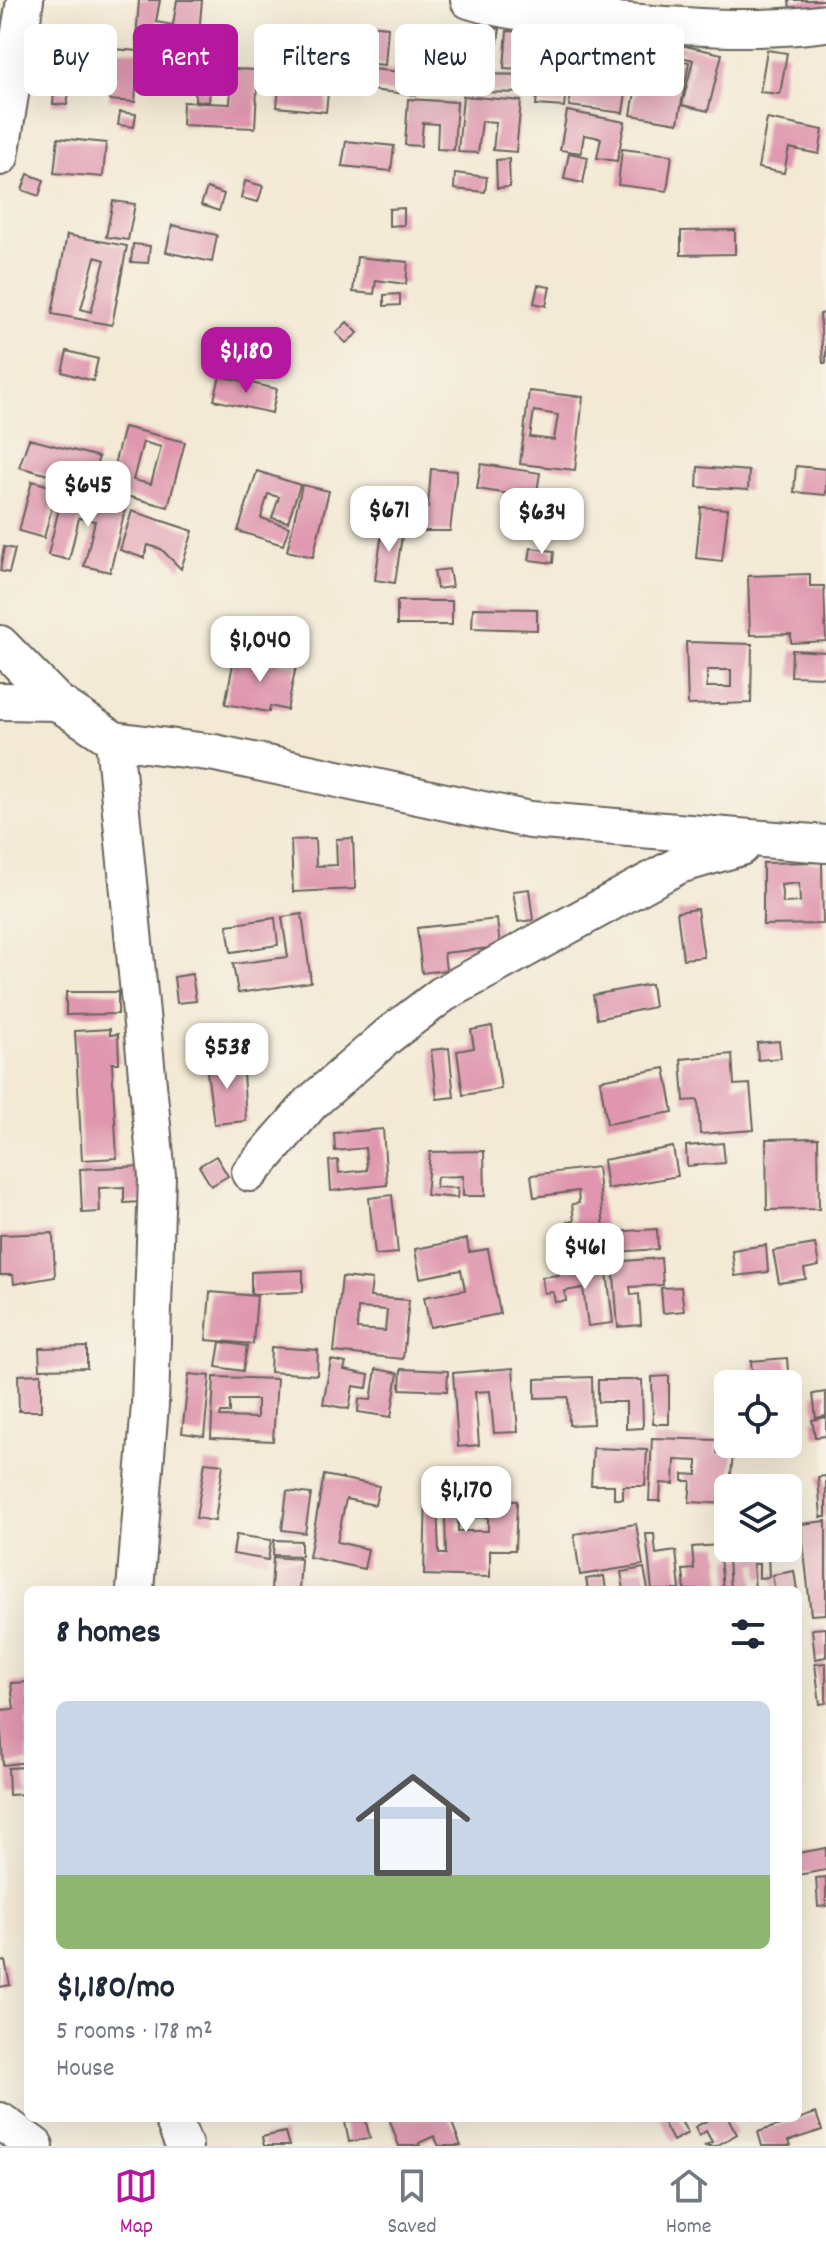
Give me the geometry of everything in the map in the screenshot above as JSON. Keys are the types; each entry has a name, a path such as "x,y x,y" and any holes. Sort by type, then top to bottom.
{"street":[{"path":"0,157 25,0"},
{"path":"469,0 505,11 657,24 783,29 826,23"},
{"path":"0,644 57,702 114,740 215,753 530,820 826,844"},
{"path":"0,701 57,702"},
{"path":"114,740 157,1176 150,1405 135,1586"},
{"path":"250,1173 311,1103 389,1035 443,994 679,865 764,841"},
{"path":"0,2121 35,2146"},
{"path":"175,2122 184,2146"}],"building":[{"path":"139,0 160,0 156,22 167,24 137,24"},
{"path":"177,0 202,0 200,24 173,24"},
{"path":"789,0 826,0 826,7 790,10"},
{"path":"379,26 388,27 385,65 379,64"},
{"path":"495,28 500,29 495,46"},
{"path":"507,31 511,31 511,68 504,68"},
{"path":"684,46 722,54 708,111 682,105 693,60 684,58"},
{"path":"117,49 133,51 135,102 109,100 109,96 117,96"},
{"path":"767,50 787,53 780,94 760,92"},
{"path":"684,61 689,62 684,90"},
{"path":"238,69 254,70 255,128 182,125 183,102 230,104 230,96 238,96"},
{"path":"379,70 395,71 395,93 379,91"},
{"path":"495,74 511,75 511,93 495,92"},
{"path":"54,96 68,96 67,105 53,104"},
{"path":"195,96 209,96 209,102 195,101"},
{"path":"278,96 328,96 326,112 277,107"},
{"path":"463,96 521,101 516,152 493,150 496,122 482,121 478,153 458,152"},
{"path":"537,96 565,96 564,107 536,105"},
{"path":"570,96 625,96 623,113 569,106"},
{"path":"634,96 683,96 678,123 631,115"},
{"path":"408,99 457,102 454,150 437,149 438,124 423,123 421,146 405,145"},
{"path":"567,111 625,122 617,161 597,158 601,138 584,135 581,153 560,150"},
{"path":"120,112 136,114 134,127 118,125"},
{"path":"767,119 823,130 819,154 789,148 784,173 758,168"},
{"path":"58,138 106,143 103,177 54,173"},
{"path":"346,141 394,146 391,171 342,166"},
{"path":"622,149 672,155 667,191 618,185"},
{"path":"569,153 588,157 583,183 564,179"},
{"path":"509,159 510,187 497,188 496,160"},
{"path":"455,173 487,177 485,192 454,189"},
{"path":"28,174 44,180 39,196 22,190"},
{"path":"245,181 263,186 258,202 241,198"},
{"path":"207,188 224,194 219,211 201,205"},
{"path":"113,201 135,204 128,240 106,237"},
{"path":"404,208 404,225 389,226 389,209"},
{"path":"172,225 217,235 212,262 166,252"},
{"path":"735,230 735,254 681,255 681,231"},
{"path":"67,235 127,246 112,325 52,314","holes":["95,257 105,260 91,312 81,309"]},
{"path":"133,244 150,246 148,263 131,262"},
{"path":"357,257 408,262 406,284 376,280 374,294 353,292"},
{"path":"538,285 550,287 546,306 534,303"},
{"path":"400,294 400,305 384,306 384,295"},
{"path":"826,313 826,363 823,363 820,314"},
{"path":"347,322 358,333 346,343 336,333"},
{"path":"67,351 98,359 93,381 62,372"},
{"path":"220,376 277,389 272,413 214,400"},
{"path":"529,391 583,397 575,470 520,464","holes":["534,411 558,415 554,440 530,437"]},
{"path":"124,427 185,442 168,507 107,491","holes":["143,442 161,447 151,484 133,480"]},
{"path":"29,439 99,457 89,486 19,467"},
{"path":"481,464 540,473 536,498 477,489"},
{"path":"796,466 826,469 826,495 794,492"},
{"path":"698,467 749,471 748,490 697,487"},
{"path":"431,469 457,471 450,531 413,531 413,507 428,508"},
{"path":"257,471 300,485 288,522 272,518 279,497 268,494 261,518 289,527 283,545 238,531"},
{"path":"32,481 57,488 44,538 19,531"},
{"path":"302,485 329,491 313,557 287,551"},
{"path":"63,491 126,506 110,572 84,566 95,521 79,518 69,560 48,555"},
{"path":"701,507 728,509 722,561 696,558"},
{"path":"132,511 193,531 181,569 161,549 148,545 144,558 120,550"},
{"path":"383,526 403,529 395,583 375,580"},
{"path":"4,547 15,549 9,573 0,571"},
{"path":"531,548 554,551 553,563 529,560"},
{"path":"449,569 452,587 437,589 434,571"},
{"path":"810,574 810,586 824,586 826,641 791,643 791,634 750,635 748,576"},
{"path":"397,601 452,601 452,625 397,625"},
{"path":"473,608 537,609 537,630 472,628"},
{"path":"686,642 752,644 751,703 688,705","holes":["707,670 731,670 731,687 707,687"]},
{"path":"792,650 826,652 826,677 791,676"},
{"path":"235,654 296,666 287,710 270,706 269,712 225,704"},
{"path":"353,838 355,889 293,892 291,840 315,839 316,866 337,865 336,839"},
{"path":"822,862 823,924 763,925 763,863","holes":["799,883 800,902 783,903 781,885"]},
{"path":"529,889 533,920 518,922 513,891"},
{"path":"697,909 704,957 683,959 677,912"},
{"path":"302,914 311,982 238,993 233,964 288,957 282,917"},
{"path":"275,918 278,945 231,952 227,925"},
{"path":"497,919 500,947 444,953 446,970 422,973 417,928"},
{"path":"192,974 196,1001 177,1003 174,977"},
{"path":"651,984 654,1007 597,1019 593,995"},
{"path":"66,992 118,992 118,1014 66,1015"},
{"path":"492,1026 501,1089 463,1095 457,1051 474,1048 471,1030"},
{"path":"110,1029 110,1035 118,1034 119,1063 112,1063 117,1158 82,1160 75,1031"},
{"path":"779,1041 781,1058 758,1060 757,1043"},
{"path":"449,1048 454,1097 437,1099 431,1050"},
{"path":"732,1054 734,1085 750,1084 754,1130 700,1134 698,1100 684,1101 681,1059"},
{"path":"242,1056 246,1121 214,1124 206,1064"},
{"path":"665,1068 673,1112 607,1124 600,1080"},
{"path":"383,1129 387,1185 331,1191 329,1161 338,1160 339,1173 367,1170 365,1148 335,1151 334,1133"},
{"path":"818,1138 819,1209 767,1210 766,1139"},
{"path":"723,1143 725,1163 687,1166 686,1146"},
{"path":"673,1147 678,1176 607,1189 603,1160"},
{"path":"484,1151 485,1196 463,1196 463,1176 437,1177 436,1187 458,1188 457,1198 426,1195 430,1152"},
{"path":"216,1156 228,1176 211,1186 199,1166"},
{"path":"143,1166 142,1202 124,1203 124,1187 99,1188 100,1212 82,1213 80,1169"},
{"path":"597,1167 607,1253 572,1261 567,1222 574,1221 572,1204 579,1203 578,1191 534,1197 531,1175"},
{"path":"392,1195 398,1253 375,1255 369,1198"},
{"path":"657,1229 658,1249 615,1252 613,1232"},
{"path":"53,1233 55,1277 14,1284 13,1275 0,1275 0,1235"},
{"path":"467,1239 469,1252 488,1249 500,1314 430,1327 424,1297 465,1290 461,1270 420,1278 415,1249"},
{"path":"815,1244 819,1266 804,1269 806,1279 779,1283 773,1251"},
{"path":"766,1245 768,1272 735,1276 732,1250"},
{"path":"661,1258 663,1285 630,1287 631,1295 639,1294 641,1325 618,1327 613,1262"},
{"path":"606,1264 613,1323 588,1326 583,1288 565,1291 566,1301 555,1302 553,1292 544,1293 542,1277 559,1275 558,1270"},
{"path":"303,1270 303,1292 251,1294 251,1272"},
{"path":"342,1277 372,1280 370,1297 409,1300 403,1359 334,1352","holes":["358,1308 387,1310 385,1331 357,1329"]},
{"path":"681,1287 684,1311 663,1313 661,1288"},
{"path":"210,1292 257,1296 253,1344 206,1340"},
{"path":"220,1342 247,1346 243,1371 216,1367"},
{"path":"87,1347 87,1368 40,1369 39,1348"},
{"path":"271,1347 318,1350 317,1375 270,1372"},
{"path":"787,1358 788,1370 752,1370 751,1361"},
{"path":"331,1360 346,1363 344,1370 369,1375 367,1388 353,1386 349,1409 323,1404"},
{"path":"513,1368 518,1432 494,1433 490,1391 475,1392 479,1445 458,1447 453,1373"},
{"path":"376,1369 398,1373 391,1417 358,1412 359,1399 371,1400"},
{"path":"401,1369 448,1371 447,1391 400,1389"},
{"path":"41,1374 41,1411 19,1411 18,1375"},
{"path":"189,1374 210,1376 204,1436 182,1433"},
{"path":"669,1376 669,1424 653,1424 652,1377"},
{"path":"214,1377 277,1379 273,1441 211,1438","holes":["230,1400 257,1400 257,1418 220,1417 221,1413 230,1413"]},
{"path":"592,1377 593,1424 569,1425 568,1397 535,1398 535,1379"},
{"path":"598,1380 642,1380 643,1428 626,1429 626,1402 598,1402"},
{"path":"826,1392 826,1416 816,1418 813,1394"},
{"path":"826,1417 826,1436 815,1437 812,1420"},
{"path":"652,1438 714,1440 714,1458 733,1458 731,1474 714,1474 714,1503 689,1502 691,1481 683,1481 683,1474 697,1475 697,1461 675,1460 674,1484 661,1483 660,1501 649,1501"},
{"path":"593,1448 647,1450 645,1486 623,1486 623,1499 614,1499 614,1485 591,1485"},
{"path":"205,1462 223,1464 215,1521 196,1518"},
{"path":"324,1475 379,1486 375,1505 346,1499 337,1542 368,1549 364,1569 309,1557"},
{"path":"826,1476 826,1517 821,1517 818,1477"},
{"path":"287,1491 311,1494 305,1533 282,1530"},
{"path":"426,1492 464,1493 464,1500 517,1501 515,1550 490,1550 490,1577 424,1575","holes":["450,1501 450,1515 445,1516 446,1554 439,1554 437,1502","488,1517 488,1531 458,1531 458,1518"]},
{"path":"826,1521 826,1614 811,1615 802,1524"},
{"path":"636,1524 643,1565 580,1575 574,1534"},
{"path":"646,1534 654,1534 656,1554 676,1551 680,1586 652,1586"},
{"path":"236,1535 271,1540 268,1560 233,1554"},
{"path":"274,1540 301,1541 301,1556 273,1555"},
{"path":"714,1545 714,1562 721,1562 723,1586 685,1586 683,1570 694,1569 692,1547"},
{"path":"273,1557 301,1559 299,1586 271,1586"},
{"path":"728,1562 768,1562 769,1577 759,1578 759,1564 753,1564 755,1586 730,1586"},
{"path":"644,1568 647,1586 623,1586 621,1572"},
{"path":"794,1571 796,1586 774,1586 772,1575"},
{"path":"604,1576 605,1586 587,1586 586,1579"},
{"path":"826,1628 826,1657 815,1659 812,1629"},
{"path":"826,1663 826,1703 820,1704 815,1664"},
{"path":"24,1682 24,1762 3,1765 0,1710 14,1709 11,1683"},
{"path":"24,1767 24,1794 9,1795 8,1768"},
{"path":"826,1848 826,1870 802,1874 802,1852"},
{"path":"826,1877 826,1906 818,1907 816,1878"},
{"path":"5,1961 10,1985 0,1987 0,1962"},
{"path":"816,2113 822,2130 788,2141 790,2146 762,2146 758,2132 789,2122 802,2122 802,2118"},
{"path":"345,2122 366,2122 370,2138 349,2142"},
{"path":"390,2122 452,2122 461,2146 439,2146 434,2136 419,2143 420,2146 399,2146"},
{"path":"663,2122 681,2122 688,2133 673,2141"},
{"path":"704,2122 730,2122 737,2134 716,2146 704,2146 712,2142 706,2131 699,2136 695,2127"},
{"path":"285,2132 289,2146 264,2146 262,2137"}]}
